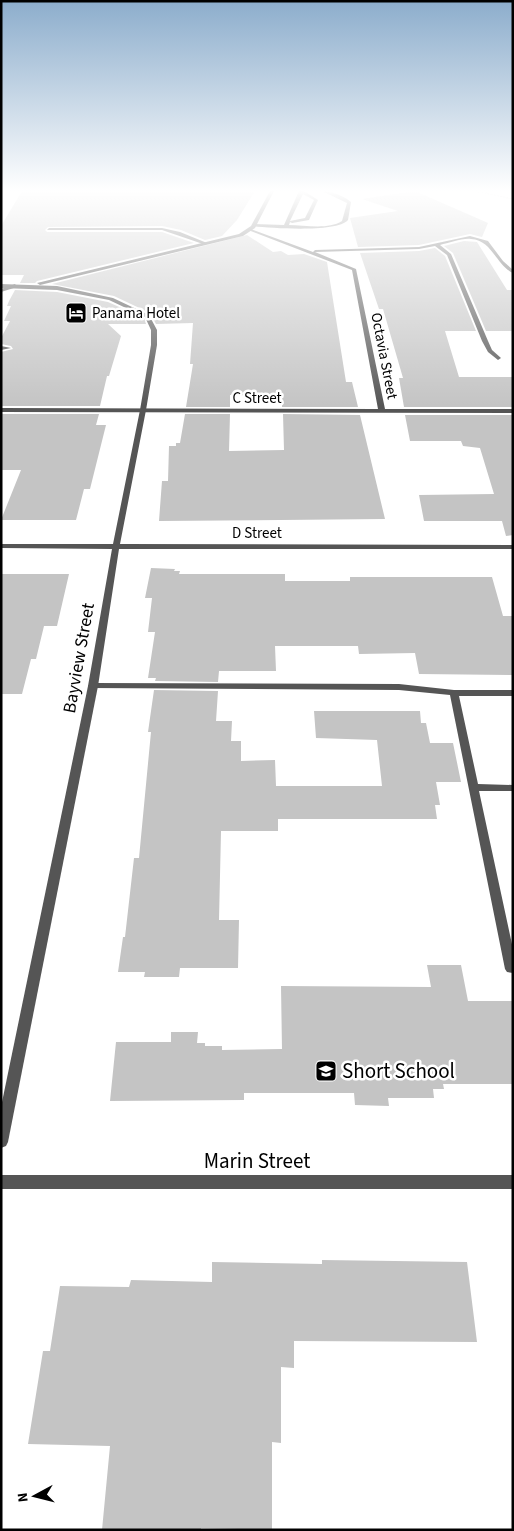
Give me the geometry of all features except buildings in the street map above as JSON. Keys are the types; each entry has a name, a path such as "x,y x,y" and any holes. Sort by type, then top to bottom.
{"street":[{"path":"1,286 55,281 128,262"},
{"name":"Octavia Street","path":"338,262 354,269 382,411"},
{"path":"452,262 485,341 490,351 498,358"},
{"path":"501,262 513,272"},
{"path":"1,291 15,286"},
{"name":"Bayview Street","path":"1,1142 93,686 116,546 154,345 154,330 147,316 114,300 57,288 15,286"},
{"name":"C Street","path":"1,410 513,411"},
{"name":"D Street","path":"1,546 513,547"},
{"path":"93,686 399,687 454,693 513,694"},
{"path":"454,693 511,970"},
{"path":"473,787 513,788"},
{"name":"Marin Street","path":"1,1182 513,1182"}],"place":[{"name":"Panama Hotel","path":"76,313"},
{"name":"Short School","path":"326,1071"}]}
